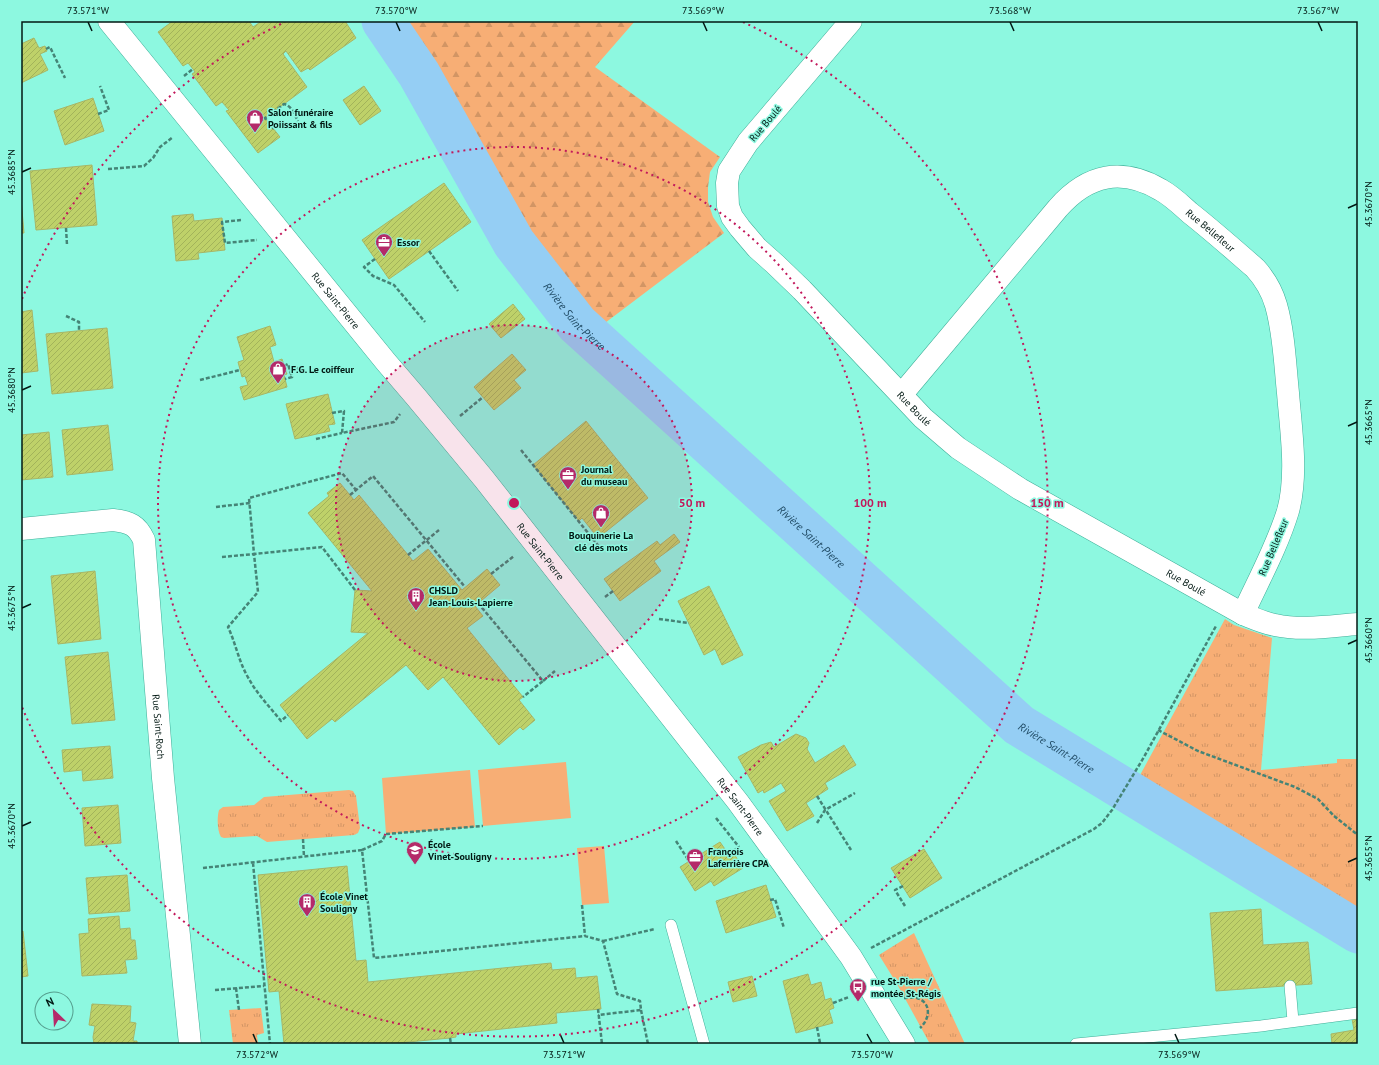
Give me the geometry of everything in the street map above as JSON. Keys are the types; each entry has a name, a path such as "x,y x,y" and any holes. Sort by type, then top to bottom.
{"street":[{"name":"Rue Saint-Pierre","path":"109,21 381,356 475,469 709,765 836,936 906,1040"},
{"name":"Rue Boulé","path":"851,21 748,142 728,171 726,183 728,206 732,217 747,238 802,290 930,425 986,468 1020,489 1242,614 1261,622 1295,627 1358,624"},
{"name":"Rue Bellefleur","path":"902,394 1058,208 1075,191 1094,181 1115,177 1128,177 1140,180 1163,191 1202,222 1255,268 1262,276 1272,294 1278,318 1289,404 1292,452 1291,490 1288,510 1280,533 1242,614"},
{"name":"Rue Saint-Roch","path":"21,529 113,520 132,524 139,530 144,540 164,786 190,1044"}],"lane":[{"path":"671,925 704,1044"},
{"path":"1290,986 1293,1021"},
{"path":"1076,1044 1254,1027 1358,1013"}],"path":[{"path":"46,49 50,47 65,78"},
{"path":"180,79 193,69"},
{"path":"98,114 109,110 100,86"},
{"path":"274,129 265,118 284,104 289,106 298,121"},
{"path":"108,169 144,166 153,158 160,147 177,134"},
{"path":"248,219 222,222 224,243 263,239"},
{"path":"66,228 67,245"},
{"path":"429,251 458,291"},
{"path":"375,259 364,267 373,276 394,285 425,322"},
{"path":"66,316 78,322 80,330"},
{"path":"284,366 288,364 292,377 285,379"},
{"path":"290,371 298,368"},
{"path":"200,380 240,370"},
{"path":"457,418 483,397"},
{"path":"316,439 394,422 403,410"},
{"path":"332,413 344,411 342,433"},
{"path":"520,450 601,549"},
{"path":"288,715 281,721 248,679 240,660 235,640 228,627 258,592 249,498 342,473 356,490"},
{"path":"350,495 373,476 465,587"},
{"path":"216,507 250,502"},
{"path":"408,555 439,530"},
{"path":"592,538 595,535"},
{"path":"222,557 322,547 355,590"},
{"path":"491,574 518,553"},
{"path":"602,599 613,591"},
{"path":"478,603 542,681"},
{"path":"659,619 689,623"},
{"path":"869,949 1094,829 1102,823 1112,810 1144,757 1217,624"},
{"path":"523,697 556,671"},
{"path":"1158,730 1198,751 1296,787 1318,800 1334,816 1358,835"},
{"path":"817,823 825,810 855,793"},
{"path":"817,796 851,850"},
{"path":"716,818 739,847"},
{"path":"203,868 362,850 382,841 386,834 482,826"},
{"path":"303,839 304,857"},
{"path":"676,841 688,861"},
{"path":"733,851 745,842"},
{"path":"362,850 374,958 585,936 603,941 641,932"},
{"path":"253,863 270,1044"},
{"path":"903,886 895,890 905,906"},
{"path":"770,900 775,899 784,928"},
{"path":"582,905 585,936"},
{"path":"603,941 617,994 640,1001 648,1044"},
{"path":"215,990 264,986"},
{"path":"236,988 239,1010"},
{"path":"833,1003 855,995"},
{"path":"900,998 919,999 925,1004 928,1012 926,1022 906,1040"},
{"path":"598,1009 602,1044"},
{"path":"598,1015 641,1010"},
{"path":"817,1027 820,1043"},
{"path":"450,1038 451,1044"}],"green space":[{"path":"402,21 635,21 595,67 720,157 710,172 708,202 713,217 724,233 597,329 529,232 476,140"},
{"path":"1225,619 1234,625 1272,638 1261,770 1337,763 1337,759 1358,759 1358,914 1139,777"},
{"path":"566,762 571,818 483,826 478,770"},
{"path":"470,770 475,827 386,834 382,778"},
{"path":"349,790 353,791 356,796 360,828 358,833 354,835 267,842 257,836 221,837 218,827 218,816 219,810 223,807 254,805 264,797"},
{"path":"604,846 609,903 582,905 577,848"},
{"path":"914,933 965,1044 930,1044 879,955"},
{"path":"261,1008 264,1033 257,1035 258,1044 233,1044 229,1010"}],"building":[{"path":"173,21 249,21 253,27 262,21 345,21 356,38 310,70 308,68 301,72 286,51 283,54 307,87 265,118 280,137 258,153 226,111 229,110 222,102 216,106 192,74 195,72 193,69 188,63 183,66 158,32"},
{"path":"34,38 39,48 45,46 47,51 40,54 48,70 21,83 21,44"},
{"path":"364,86 381,111 360,125 343,100"},
{"path":"93,98 104,131 65,145 54,111"},
{"path":"92,165 97,225 36,230 30,171"},
{"path":"444,183 471,222 389,279 362,240"},
{"path":"21,199 24,233 21,233"},
{"path":"193,214 194,221 222,218 225,250 198,253 199,259 176,261 172,216"},
{"path":"513,304 525,319 501,338 489,324"},
{"path":"32,310 38,371 21,373 21,312"},
{"path":"270,326 276,345 270,347 274,362 282,359 287,374 284,375 287,387 244,400 240,387 248,385 245,376 242,377 238,362 244,360 237,337"},
{"path":"107,328 113,388 52,394 46,334"},
{"path":"512,354 526,370 514,380 521,388 494,410 474,387"},
{"path":"328,394 335,424 328,425 330,431 295,439 286,404"},
{"path":"586,421 648,498 598,538 582,518 579,521 533,465"},
{"path":"108,425 113,470 67,475 62,430"},
{"path":"49,432 53,477 21,480 21,435"},
{"name":"CHSLD Jean-Louis-Lapierre","path":"340,483 354,500 359,495 413,561 428,549 462,590 487,569 500,585 475,606 483,616 467,628 523,697 519,700 535,720 523,730 520,727 499,745 443,677 428,690 406,665 335,722 332,719 307,739 280,705 368,633 351,632 355,590 372,591 308,513 329,496 327,493"},
{"path":"674,534 680,542 654,561 661,571 620,601 604,579 657,541 660,545"},
{"path":"95,571 101,639 58,644 51,576"},
{"path":"709,586 743,655 722,665 715,649 704,655 678,601"},
{"path":"108,652 115,720 72,724 65,657"},
{"path":"796,734 806,738 809,743 807,749 815,763 844,745 856,765 825,783 828,789 806,803 814,816 787,831 769,801 786,791 781,783 764,793 763,790 758,793 738,757 761,745 771,742 774,747"},
{"path":"110,746 113,778 83,781 82,770 64,772 62,750"},
{"path":"118,805 121,843 85,846 82,808"},
{"path":"720,842 727,852 731,849 743,868 714,886 711,881 695,891 680,867"},
{"path":"924,849 942,878 910,898 891,868"},
{"name":"École Vinet Souligny","path":"347,866 356,961 366,960 368,982 551,963 552,970 575,968 576,978 597,976 601,1009 556,1013 557,1023 456,1034 456,1037 450,1038 387,1044 284,1044 279,991 269,992 258,875"},
{"path":"127,875 130,911 89,914 86,878"},
{"path":"766,885 776,917 726,933 716,901"},
{"path":"1261,909 1263,945 1308,942 1312,984 1216,991 1210,913"},
{"path":"119,916 120,929 130,928 131,940 135,940 137,959 125,960 127,973 82,976 79,934 89,933 88,919"},
{"path":"23,931 28,976 21,977 21,932"},
{"path":"808,974 811,985 821,982 825,1000 831,998 834,1008 829,1010 833,1023 796,1033 783,981"},
{"path":"752,976 757,996 733,1002 728,982"},
{"path":"92,1004 131,1006 130,1022 136,1023 133,1041 137,1041 137,1044 94,1044 93,1037 95,1026 89,1025"},
{"path":"1358,1018 1358,1044 1332,1044 1331,1034 1354,1030 1352,1019"}],"waterway":[{"name":"Rivière Saint-Pierre","path":"383,21 419,74 514,243 577,324 1019,725 1358,932"}],"place":[{"name":"Salon funéraire Poiissant & fils","path":"255,133"},
{"name":"Essor","path":"384,257"},
{"name":"F.G. Le coiffeur","path":"278,384"},
{"name":"Journal du museau","path":"568,490"},
{"name":"Bouquinerie La clé des mots","path":"601,528"},
{"name":"CHSLD Jean-Louis-Lapierre","path":"416,611"},
{"name":"École Vinet-Souligny","path":"415,865"},
{"name":"François Laferrière CPA","path":"695,872"},
{"name":"École Vinet Souligny","path":"307,917"},
{"name":"rue St-Pierre / montée St-Régis","path":"858,1002"}]}
